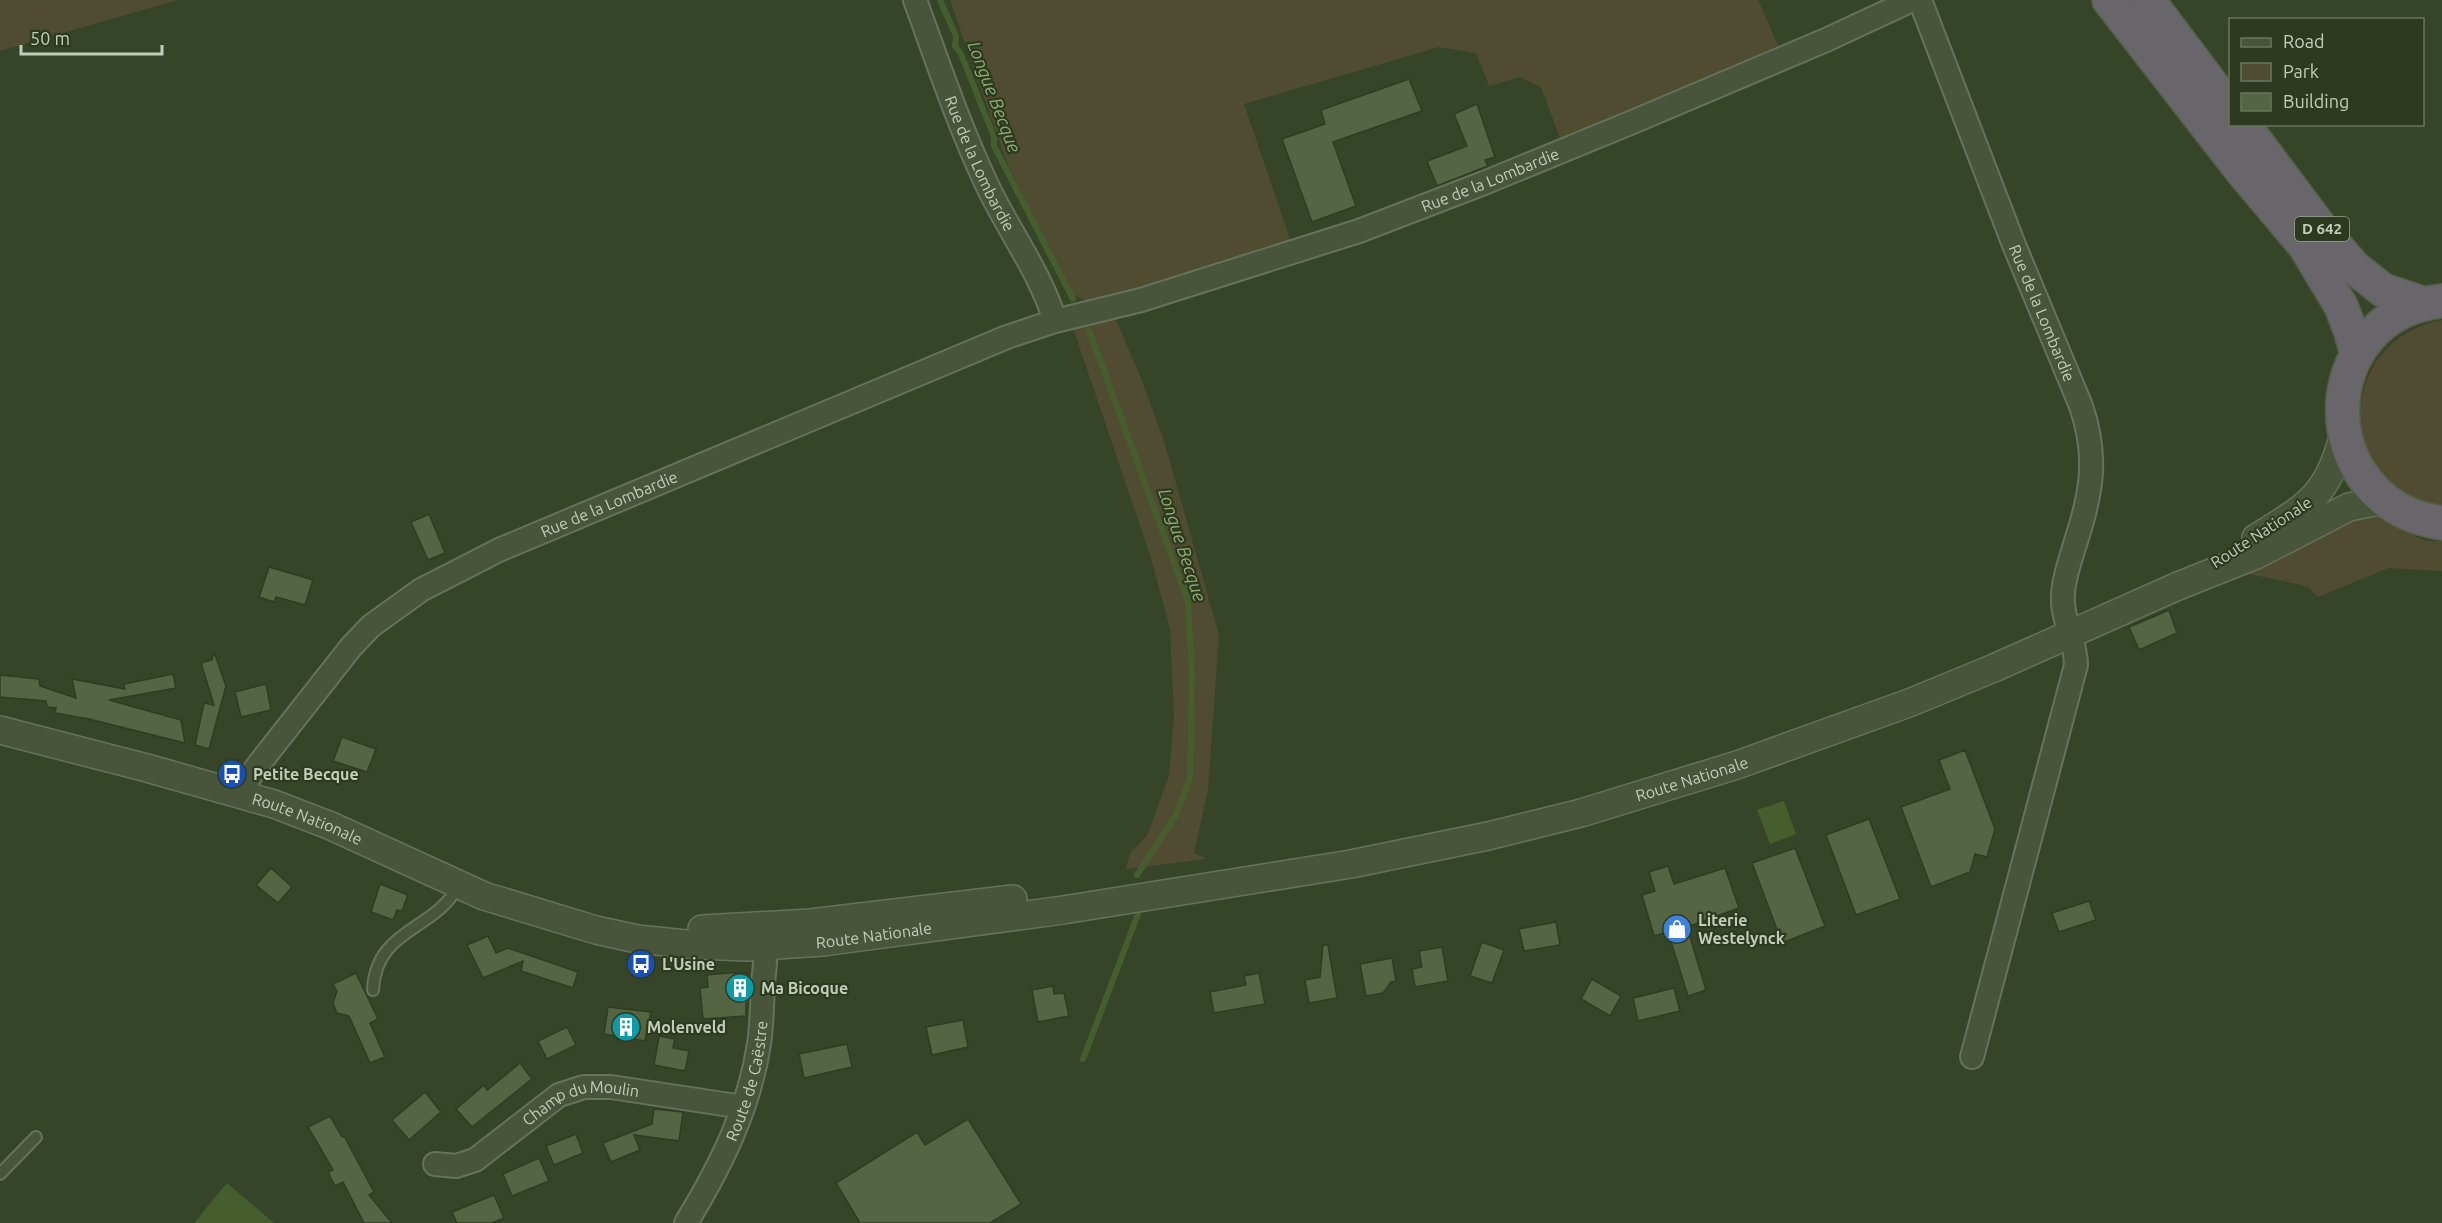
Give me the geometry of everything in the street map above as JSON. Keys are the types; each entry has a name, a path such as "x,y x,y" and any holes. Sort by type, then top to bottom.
{"highway":[{"name":"D 642","path":"2109,0 2241,171 2305,246 2341,306 2357,355"},
{"path":"2148,0 2229,108"},
{"name":"D 642","path":"2244,126 2326,235 2355,268 2383,290 2433,302"},
{"path":"2433,302 2404,311 2370,338 2357,355 2342,399 2344,433 2356,466 2366,481 2384,500 2412,515 2442,523"}],"street":[{"name":"Rue de la Lombardie","path":"915,0 969,145 1006,223 1047,297 1055,321"},
{"name":"Rue de la Lombardie","path":"242,795 249,777 351,647 382,617 421,590 533,535 999,340 1055,321 1133,303 1359,231 1484,183 1826,40 1912,0"},
{"name":"Rue de la Lombardie","path":"1920,0 2019,255 2081,406 2089,432 2092,457 2090,488 2065,576 2062,597 2076,656 2074,675 1972,1057"},
{"name":"Route Nationale","path":"2178,586 2294,515 2313,500 2331,475 2344,433"},
{"name":"Route Nationale","path":"0,730 242,795 331,826 458,885 510,906 569,922 767,936 865,917 1002,900 1181,890 1351,864 1488,836 1581,813 1683,783 1814,738 1954,685 2178,586 2256,555 2349,507 2384,500"},
{"name":"Route de Caëstre","path":"686,1223 723,1159 742,1107 759,1043 767,936"},
{"name":"Champ du Moulin","path":"435,1164 456,1166 475,1160 559,1095 584,1087 611,1087 742,1107"}],"lane":[{"path":"373,990 375,970 383,954 396,939 447,902 458,885"},
{"path":"0,1174 36,1137"}],"green space":[{"path":"0,0 178,0 0,51"},
{"path":"950,0 1758,0 1781,52 1563,146 1541,87 1520,77 1489,86 1476,53 1439,47 1244,104 1291,242 1108,299 1090,300 1076,296 1066,289 1005,158"},
{"path":"1114,315 1164,441 1219,635 1208,790 1194,853 1207,859 1126,869 1130,853 1147,836 1169,776 1174,716 1170,629 1151,558 1073,328"},
{"path":"2442,320 2442,508 2401,490 2377,467 2365,444 2361,413 2363,394 2369,376 2378,360 2390,346 2405,334 2422,325"},
{"path":"2374,515 2425,541 2442,541 2442,571 2388,568 2318,597 2307,586 2239,572 2335,527"}],"shaded area":[{"path":"1784,801 1796,834 1770,844 1757,810"},
{"path":"227,1183 274,1223 194,1223"}],"building":[{"path":"1409,79 1422,111 1333,142 1356,206 1312,222 1282,139 1325,124 1321,110"},
{"path":"1477,104 1495,157 1485,160 1488,166 1437,186 1427,161 1467,146 1454,114"},
{"path":"429,514 445,553 428,560 411,522"},
{"path":"269,567 313,580 305,605 276,597 274,602 259,597"},
{"path":"2169,610 2177,633 2139,650 2129,627"},
{"path":"214,652 226,686 209,749 195,745 204,703 214,705 201,663 212,660"},
{"path":"173,674 176,688 109,700 181,720 185,743 55,713 56,708 47,707 46,701 0,697 0,675 39,679 40,686 76,698 72,679 125,689 124,684"},
{"path":"266,684 271,710 241,717 235,692"},
{"path":"342,737 376,749 367,772 333,761"},
{"path":"1965,750 1995,829 1987,857 1975,854 1970,872 1931,887 1901,807 1950,789 1939,760"},
{"path":"1869,819 1900,899 1856,915 1826,835"},
{"path":"1795,848 1825,926 1782,943 1752,863"},
{"name":"Literie Westelynck","path":"1668,866 1674,884 1725,868 1739,908 1687,927 1706,990 1688,996 1668,932 1654,936 1642,895 1655,891 1649,872"},
{"path":"271,868 292,887 278,903 256,885"},
{"path":"380,884 408,895 402,911 397,910 393,920 371,912"},
{"path":"2089,901 2096,920 2059,932 2052,913"},
{"path":"1556,922 1560,945 1524,951 1519,929"},
{"path":"488,936 496,953 508,948 578,972 573,988 521,971 523,961 483,978 467,945"},
{"path":"1482,942 1504,950 1492,983 1470,976"},
{"path":"1323,945 1328,945 1337,998 1309,1003 1305,980 1320,977"},
{"path":"1442,947 1448,981 1415,987 1412,969 1422,967 1419,951"},
{"path":"1392,958 1396,981 1391,982 1383,993 1366,996 1360,964"},
{"path":"356,973 378,1019 370,1023 385,1057 370,1063 349,1016 337,1013 333,1003 337,991 333,984"},
{"path":"748,973 749,1003 746,1003 746,1016 703,1019 700,988 708,987 707,975"},
{"path":"1259,973 1265,1004 1214,1013 1210,992 1246,985 1244,976"},
{"path":"1592,979 1621,996 1610,1016 1581,999"},
{"path":"1053,986 1054,994 1064,993 1069,1016 1038,1022 1032,990"},
{"path":"1674,988 1680,1011 1638,1021 1633,998"},
{"name":"Molenveld","path":"608,1007 651,1012 645,1041 604,1034"},
{"path":"963,1020 968,1047 932,1055 926,1027"},
{"path":"567,1027 576,1045 547,1059 538,1041"},
{"path":"659,1036 675,1039 673,1048 689,1051 685,1071 654,1065"},
{"path":"847,1044 852,1067 804,1078 799,1054"},
{"path":"520,1063 532,1079 472,1127 456,1109 484,1085 487,1090"},
{"path":"425,1092 441,1112 409,1140 392,1120"},
{"path":"654,1109 683,1112 679,1141 634,1135 640,1150 611,1162 603,1143 652,1124"},
{"path":"330,1116 342,1137 344,1136 374,1192 369,1195 392,1223 364,1223 343,1182 335,1186 328,1172 333,1170 308,1127"},
{"path":"968,1119 1021,1204 990,1223 860,1223 836,1183 917,1132 925,1145"},
{"path":"576,1134 583,1153 554,1165 546,1146"},
{"path":"539,1158 549,1181 512,1196 503,1174"},
{"path":"494,1195 504,1218 492,1223 457,1223 452,1212"}],"waterway":[{"name":"Longue Becque","path":"940,0 956,36 955,46 961,54 994,137 994,146 1073,299"},
{"name":"Longue Becque","path":"1089,330 1188,601 1192,674 1190,778 1176,815 1137,875"},
{"name":"Longue Becque","path":"1083,1059 1138,914"}],"place":[{"name":"Petite Becque","path":"232,774"},
{"name":"Literie Westelynck","path":"1677,929"},
{"name":"L'Usine","path":"641,964"},
{"name":"Ma Bicoque","path":"740,988"},
{"name":"Molenveld","path":"626,1027"}]}
